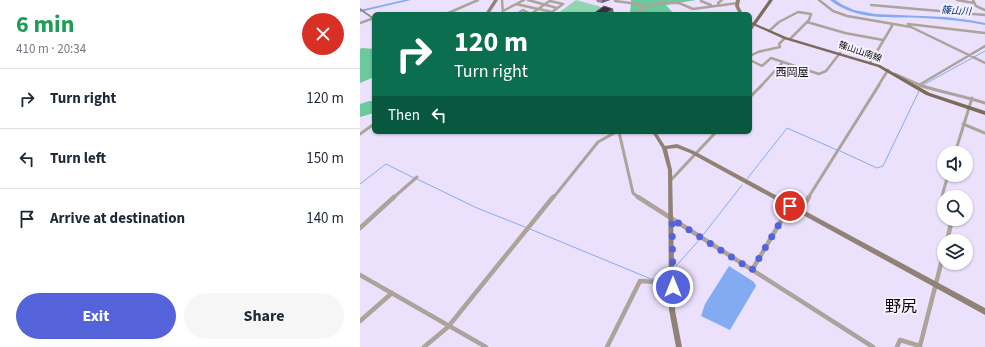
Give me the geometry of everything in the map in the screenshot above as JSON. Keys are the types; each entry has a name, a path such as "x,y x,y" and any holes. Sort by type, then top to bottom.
{"main road":[{"path":"752,23 771,0"},
{"name":"篠山山南線","path":"752,23 790,40 840,53 870,63 968,108 985,113"}],"street":[{"path":"451,12 478,0"},
{"path":"488,12 496,0"},
{"path":"502,0 503,12"},
{"path":"504,12 524,0"},
{"path":"528,0 557,8"},
{"path":"516,4 538,9 552,12 563,4 550,0 544,5 538,9 534,12"},
{"path":"719,5 718,3 722,0"},
{"path":"819,0 833,11 842,14 865,20 912,27 984,63"},
{"path":"957,0 974,3"},
{"path":"973,0 976,6 985,10"},
{"path":"615,1 638,3 645,6"},
{"path":"701,1 712,6"},
{"path":"637,12 645,6 666,3 679,4 693,9 738,2 740,12"},
{"path":"870,5 903,10 985,15"},
{"path":"362,10 372,17"},
{"path":"769,31 779,22 800,11 811,14 807,22 790,40"},
{"path":"360,23 372,19"},
{"path":"807,22 883,40"},
{"path":"891,24 985,33"},
{"path":"870,63 892,26 891,24"},
{"path":"752,55 758,52 780,47 779,44 785,38"},
{"path":"920,87 968,55 985,46"},
{"path":"752,61 762,66 771,58 816,73 824,73 840,53"},
{"path":"752,95 782,62"},
{"path":"800,212 888,70"},
{"path":"920,87 949,95 972,98 985,103"},
{"path":"957,146 972,98"},
{"path":"963,124 985,133"},
{"path":"360,134 372,125"},
{"path":"424,347 448,327 598,142 612,134"},
{"path":"619,134 633,193 643,202 752,270 819,315 873,347"},
{"path":"655,134 668,158 671,180 673,275 672,310 679,347"},
{"path":"671,180 714,134"},
{"path":"664,148 677,146 696,154 985,312"},
{"path":"360,228 417,177"},
{"path":"752,270 790,206"},
{"path":"897,347 900,340 920,346 939,270"},
{"path":"360,275 423,310 448,327 486,347"},
{"path":"606,347 640,282 657,282 673,275"},
{"path":"360,321 392,293"}],"green space":[{"path":"576,0 605,8 599,12 560,12"},
{"path":"631,0 696,0 666,5 672,12 630,12"},
{"path":"360,49 372,49 372,78 360,83"},
{"path":"372,101 372,114 360,117 360,104"}],"water":[{"path":"729,266 754,282 756,286 730,330 701,316 705,304"}],"building":[{"path":"604,6 613,9 608,12 595,12"}],"waterway":[{"path":"360,11 409,0"},
{"name":"篠山川","path":"832,0 853,11 875,15 945,18 985,24"},
{"path":"923,85 985,51"},
{"path":"840,151 877,168 883,166 919,91"},
{"path":"747,179 787,128 837,150"},
{"path":"360,184 386,164 414,178"},
{"path":"417,179 477,208 525,227"},
{"path":"703,235 742,185"},
{"path":"530,229 651,279 656,279 668,271"},
{"path":"676,266 700,239"}],"district":[{"name":"西岡屋","path":"792,72"},
{"name":"野尻","path":"901,307"}],"route":[{"path":"673,287 672,219 752,270 790,206"}]}
